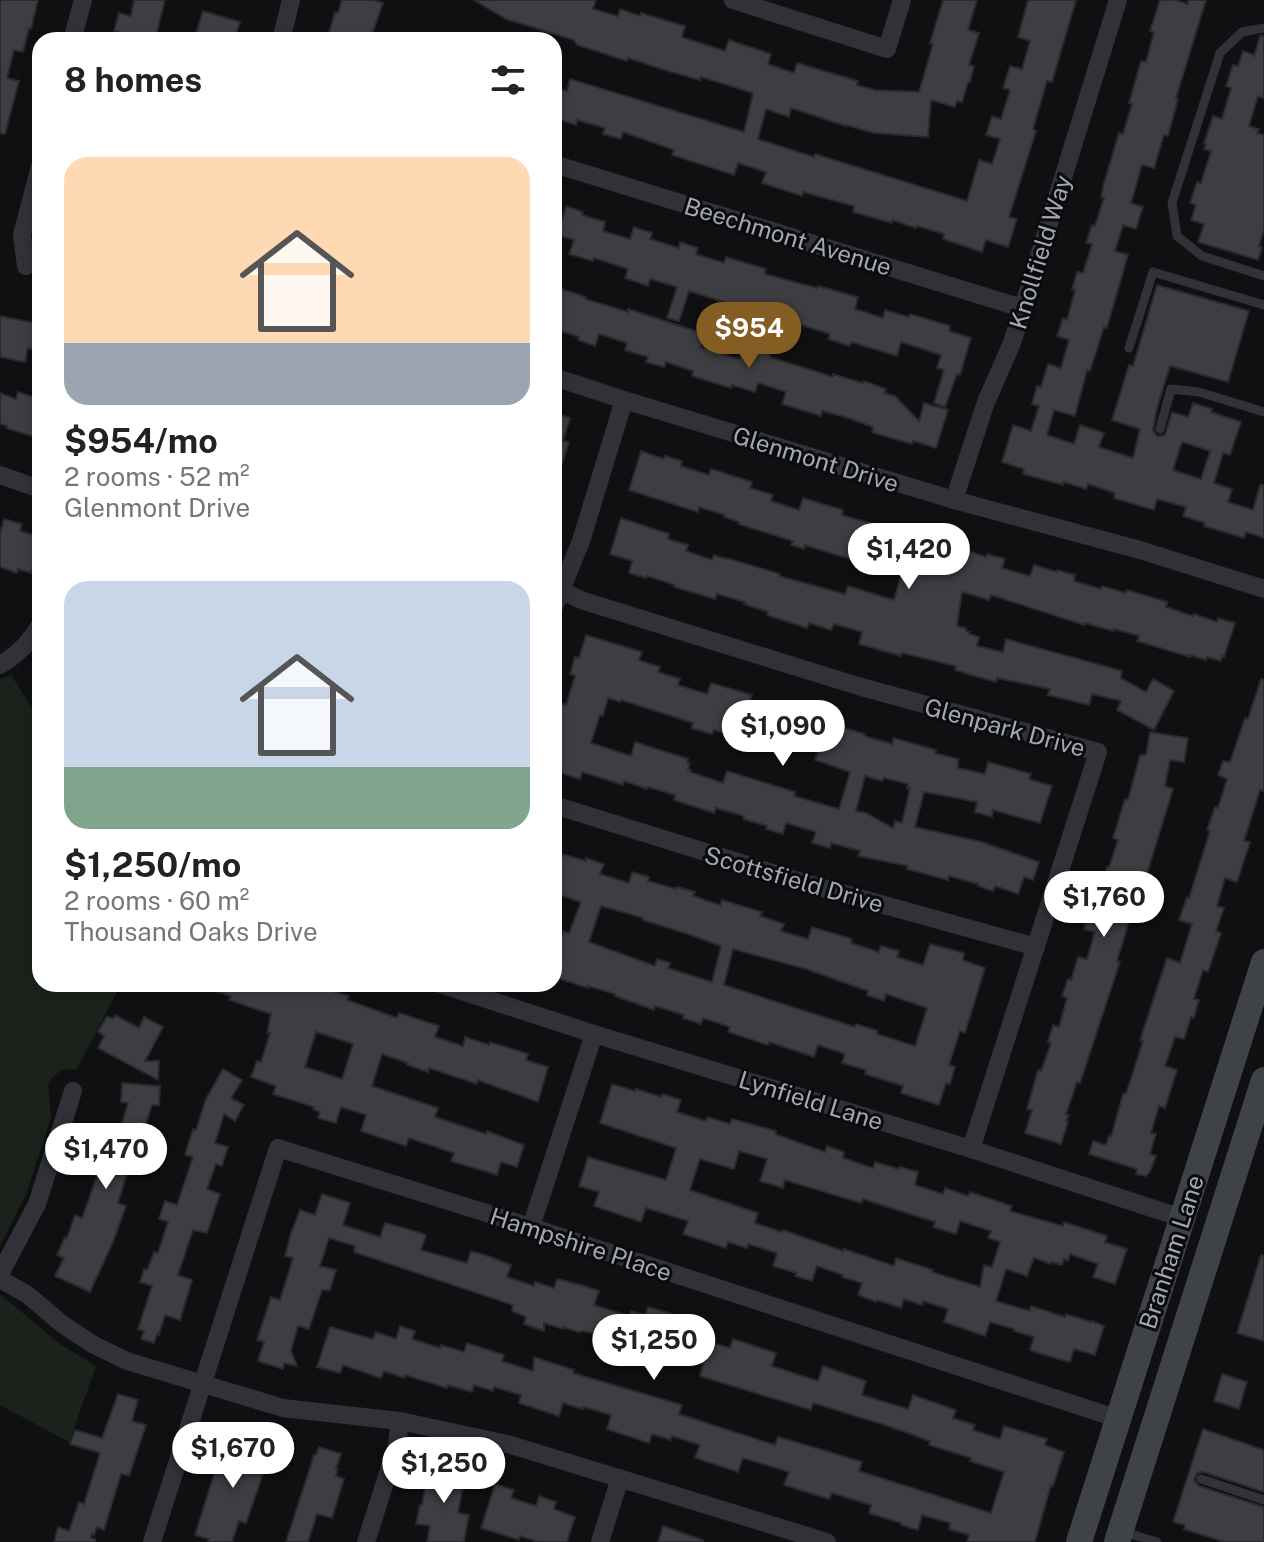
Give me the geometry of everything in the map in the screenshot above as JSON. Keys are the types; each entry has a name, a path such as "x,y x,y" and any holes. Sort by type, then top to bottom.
{"main road":[{"name":"Branham Lane","path":"1079,1542 1264,962"},
{"name":"Branham Lane","path":"1118,1536 1264,1080"},
{"path":"1182,1218 1217,1230"}],"street":[{"path":"74,32 83,0"},
{"path":"283,32 291,0"},
{"path":"733,0 887,49 902,0"},
{"name":"Knollfield Way","path":"954,500 986,402 1012,343 1118,0"},
{"name":"Beechmont Avenue","path":"562,166 1022,308"},
{"path":"26,266 22,235 32,197"},
{"name":"Glenmont Drive","path":"562,380 954,500 1140,550 1264,589"},
{"path":"562,587 581,541 624,400"},
{"path":"0,475 32,486"},
{"name":"Glenpark Drive","path":"562,599 584,601 858,686 1098,752 971,1149"},
{"path":"0,665 10,660 32,638"},
{"name":"Scottsfield Drive","path":"562,807 805,883 1036,947"},
{"name":"Lynfield Lane","path":"465,992 971,1149 1182,1218"},
{"path":"531,1227 594,1034"},
{"path":"73,1091 37,1204 0,1276 94,1345 127,1361 283,1408 400,1421 511,1445 827,1542"},
{"name":"Hampshire Place","path":"202,1384 278,1148 531,1227 1119,1419"},
{"path":"152,1542 202,1384"},
{"path":"366,1542 397,1445 400,1421"},
{"path":"600,1542 620,1478"}],"lane":[{"path":"1264,28 1242,32 1220,53 1172,203 1177,236 1202,256 1264,276"},
{"path":"1129,348 1153,272 1264,305"},
{"path":"1160,429 1171,389 1199,392 1264,412"},
{"path":"1201,1479 1264,1500"},
{"path":"1118,1536 1157,1542"}],"shaded area":[{"path":"11,675 32,708 32,992 117,992 77,1069 61,1070 48,1084 51,1118 27,1192 0,1246 0,679"},
{"path":"0,1294 60,1344 96,1366 69,1442 0,1405"}],"building":[{"path":"0,0 38,0 23,52 14,50 7,78 19,81 5,134 0,133"},
{"path":"134,0 165,0 157,32 114,31 119,13 131,16"},
{"path":"342,0 383,3 373,32 329,32 335,12 338,13"},
{"path":"474,0 596,0 593,9 618,16 620,9 685,26 682,37 725,51 729,40 771,54 768,64 794,73 797,63 858,81 857,85 875,90 919,92 943,0 977,0 968,30 979,33 969,65 974,66 970,82 962,102 957,101 955,107 931,100 928,137 874,133 791,108 789,117 766,109 758,139 967,201 979,160 992,164 1000,139 986,135 992,116 1001,119 1010,90 1003,88 1010,66 1022,69 1030,41 1018,37 1028,0 1076,0 1052,82 1047,81 1033,129 1036,131 1009,217 1017,219 1008,247 986,240 982,252 943,239 944,234 892,220 892,223 853,212 854,206 803,192 802,196 762,183 766,172 738,163 734,175 672,155 674,150 623,132 621,139 603,134 605,128 577,120 576,125 562,121 562,89 567,91 570,79 744,132 753,93 628,58 627,61 577,45 574,40 562,36 562,32 548,32 506,19"},
{"path":"1160,0 1188,4 1188,0 1206,0 1176,98 1168,136 1164,135 1154,168 1142,165 1131,203 1143,207 1136,229 1123,225 1115,251 1128,255 1107,328 1104,327 1090,371 1087,370 1075,416 1054,410 1047,435 1074,444 1080,425 1104,433 1099,447 1133,458 1140,429 1112,420 1129,365 1133,366 1157,285 1249,311 1228,382 1170,366 1153,430 1157,436 1165,435 1172,412 1188,417 1193,403 1241,422 1230,455 1223,453 1214,483 1232,489 1228,502 1253,510 1260,485 1264,485 1264,538 1246,532 1244,538 1204,526 1205,523 1183,516 1186,507 1157,499 1154,510 1114,498 1115,493 1088,484 1086,489 1023,474 1024,469 1002,462 1013,425 1031,431 1039,406 1032,404 1048,364 1061,368 1069,340 1057,336 1063,318 1067,320 1077,272 1083,273 1092,244 1086,243 1104,198 1101,197 1104,183 1119,133 1123,134 1141,61 1146,62 1154,32 1150,31","holes":["1182,442 1210,451 1201,479 1173,470"]},
{"path":"203,11 240,22 237,32 196,32"},
{"path":"1260,36 1264,36 1264,98 1258,96 1249,126 1259,129 1257,133 1264,135 1264,229 1258,260 1198,242 1204,224 1191,220 1196,205 1190,203 1197,182 1201,183 1211,151 1204,149 1204,143 1213,116 1222,119 1231,88 1226,86 1233,65 1238,66 1243,51 1254,56"},
{"path":"566,206 605,222 603,231 630,239 634,227 652,233 650,239 679,248 680,242 698,248 696,254 724,263 726,257 766,269 765,274 858,297 855,309 883,318 885,310 950,326 949,331 971,338 960,375 957,374 945,407 934,403 944,370 937,368 941,355 901,342 897,356 851,342 850,346 828,339 830,334 778,318 776,327 734,315 736,306 689,291 679,321 667,318 677,287 650,279 648,286 625,278 628,269 569,254 574,240 562,236"},
{"path":"562,289 585,299 628,312 628,309 705,334 701,347 739,359 743,346 833,377 833,374 886,389 884,393 895,396 919,421 924,403 948,410 936,448 913,441 912,444 872,432 873,427 845,417 822,411 821,416 782,404 786,392 758,383 755,392 732,385 731,388 692,376 693,371 666,362 664,367 646,362 648,357 625,350 627,343 599,334 595,346 578,340 579,337 562,332"},
{"path":"0,316 32,322 32,349 28,348 25,362 0,357"},
{"path":"18,392 32,396 32,436 0,424 0,393 16,399"},
{"path":"562,416 570,418 563,441 569,442 562,464"},
{"path":"641,451 682,461 681,466 709,475 711,469 752,482 750,488 773,495 771,501 799,510 803,498 843,510 842,515 935,539 933,544 962,554 963,549 986,557 987,554 1005,559 1002,568 1030,576 1034,565 1057,570 1075,575 1074,581 1101,589 1102,586 1126,593 1127,590 1167,602 1166,607 1193,616 1235,623 1221,661 1207,657 1206,660 1137,641 1139,636 1114,629 1084,625 991,595 989,600 962,592 957,626 979,637 977,646 1003,652 1006,639 1122,671 1121,678 1146,692 1153,679 1174,691 1154,730 1117,710 1121,701 1092,694 1089,705 1048,695 1050,689 997,678 996,682 955,670 956,666 902,653 901,656 859,644 862,632 834,624 831,630 809,623 807,628 767,615 768,612 745,602 717,594 715,599 629,573 632,561 610,554 621,518 669,534 668,539 688,545 686,551 712,560 714,555 727,558 845,594 848,586 894,600 901,575 805,545 804,549 791,545 793,541 738,524 725,515 699,507 698,512 629,490"},
{"path":"4,519 22,524 20,531 32,535 31,573 18,569 17,573 0,567 0,534"},
{"path":"586,635 642,652 639,660 660,667 658,672 680,679 678,685 707,694 711,683 752,695 750,700 800,716 802,711 843,724 842,727 864,736 892,744 894,738 936,750 935,753 958,759 958,768 985,774 988,762 1031,774 1029,779 1052,786 1040,823 993,810 992,817 975,812 977,802 924,792 915,827 982,842 1039,862 1033,880 1024,877 1018,894 995,886 993,891 949,876 948,880 907,869 908,866 858,856 860,851 831,843 830,848 812,843 816,832 786,823 783,834 743,819 744,816 716,808 714,813 674,800 675,795 648,787 624,781 623,785 582,772 580,779 562,773 562,703 566,705 575,676 570,674 575,657 579,658","holes":["608,698 693,723 691,728 712,734 714,730 790,753 793,742 819,748 815,760 850,772 839,809 727,771 723,783 690,772 688,759 635,742 631,756 591,743","865,776 882,781 884,778 908,784 907,788 910,788 902,823 895,821 893,828 856,811"]},
{"path":"1261,679 1264,680 1264,791 1260,790 1244,841 1250,842 1237,882 1225,878 1217,906 1224,908 1216,931 1221,933 1208,972 1203,970 1194,999 1199,1000 1194,1018 1191,1017 1184,1039 1175,1037 1165,1066 1177,1070 1165,1108 1159,1106 1151,1133 1156,1134 1150,1154 1156,1156 1146,1176 1136,1174 1137,1169 1089,1154 1093,1141 1106,1145 1111,1137 1167,958 1180,963 1192,924 1179,920 1210,831 1207,830 1227,779 1218,775 1223,761 1230,762"},
{"path":"1150,732 1188,738 1184,762 1170,760 1165,786 1173,789 1138,903 1135,902 1117,961 1120,962 1080,1083 1077,1082 1066,1114 1069,1115 1068,1122 1061,1144 1025,1133 1032,1110 1027,1109 1038,1070 1041,1071 1051,1043 1048,1042 1053,1025 1059,1027 1067,998 1062,996 1068,979 1071,980 1078,957 1087,959 1095,932 1084,929 1096,889 1100,890 1109,867 1118,840 1113,838 1125,799 1128,800 1140,755 1146,755"},
{"path":"562,854 604,864 600,874 629,883 632,872 649,877 648,881 695,892 693,896 720,905 722,900 762,912 760,916 784,924 781,931 808,939 812,927 852,939 851,943 879,952 881,946 899,951 897,957 923,965 930,944 964,953 963,960 985,968 965,1033 960,1031 949,1065 955,1067 950,1084 946,1083 939,1105 901,1093 903,1086 842,1063 845,1054 818,1045 814,1057 728,1032 730,1027 703,1018 701,1024 683,1018 684,1015 655,1006 654,1010 615,994 562,980 562,934 563,931 569,933 581,902 562,896","holes":["601,906 721,946 712,982 668,968 670,963 657,959 655,966 589,942","733,949 806,969 868,991 867,995 884,1001 886,994 927,1008 915,1046 877,1034 878,1031 856,1024 855,1027 724,985"]},
{"path":"218,992 336,992 349,996 347,1000 397,1018 399,1013 439,1026 435,1037 463,1046 465,1037 528,1054 526,1060 548,1067 538,1102 478,1080 477,1084 429,1068 428,1072 382,1054 372,1086 438,1108 435,1117 524,1145 517,1167 501,1162 497,1175 451,1161 454,1153 409,1138 406,1146 361,1131 366,1115 341,1107 336,1123 318,1118 320,1112 314,1107 273,1094 276,1086 251,1077 257,1061 261,1062 270,1033 267,1033 271,1014 229,1000 231,996","holes":["316,1032 353,1044 342,1079 305,1067"]},
{"path":"115,1015 139,1028 144,1017 163,1027 145,1061 159,1061 158,1080 98,1048 104,1036 98,1032 107,1016 113,1019"},
{"path":"223,1069 242,1080 231,1098 244,1105 235,1121 224,1114 215,1143 228,1147 222,1166 216,1164 207,1189 220,1194 207,1233 193,1230 178,1275 192,1280 180,1320 165,1315 154,1343 141,1339 144,1331 138,1329 152,1286 140,1282 154,1252 158,1253 168,1222 159,1219 165,1201 177,1205 193,1157 185,1155 193,1129 196,1130 206,1099"},
{"path":"122,1083 160,1086 159,1105 152,1105 141,1146 135,1158 132,1157 118,1203 126,1206 90,1292 55,1276 64,1258 57,1255 75,1215 82,1218 97,1176 89,1173 89,1169 105,1129 119,1133 128,1103 121,1102"},
{"path":"612,1084 661,1097 662,1094 681,1100 677,1112 706,1121 708,1117 730,1124 732,1119 776,1131 775,1134 825,1152 827,1146 844,1152 843,1158 873,1168 875,1162 918,1172 915,1185 943,1194 945,1188 968,1196 970,1192 1012,1206 1010,1211 1063,1226 1064,1222 1107,1236 1105,1242 1127,1249 1115,1284 1093,1277 1098,1264 1070,1254 1068,1261 1064,1259 1062,1265 1034,1258 1027,1276 1006,1269 996,1301 1030,1311 1031,1306 1065,1317 1066,1314 1104,1326 1095,1355 1074,1349 1070,1362 1048,1356 1030,1350 1034,1337 1014,1329 990,1322 985,1336 944,1322 948,1309 904,1299 901,1308 876,1302 858,1295 862,1283 843,1275 817,1266 812,1281 773,1266 777,1253 748,1244 747,1248 728,1242 726,1248 683,1234 688,1221 646,1208 641,1222 594,1206 599,1192 579,1186 588,1157 666,1180 676,1148 600,1123","holes":["739,1151 767,1159 760,1181 783,1188 785,1180 861,1203 863,1199 935,1222 933,1227 956,1234 960,1221 991,1231 988,1238 1000,1242 992,1267 984,1265 980,1287 896,1258 894,1266 755,1223 758,1213 690,1190 700,1159 734,1169"]},
{"path":"322,1194 350,1203 343,1225 380,1237 385,1223 408,1229 426,1235 421,1250 467,1263 471,1251 488,1256 511,1265 507,1277 534,1286 535,1282 554,1288 557,1279 581,1285 599,1291 594,1305 629,1316 631,1311 645,1315 648,1307 669,1313 692,1322 687,1335 730,1348 733,1339 776,1353 772,1366 818,1381 823,1366 866,1381 862,1395 908,1409 913,1395 956,1410 953,1418 975,1425 973,1430 1000,1439 1004,1426 1047,1439 1045,1445 1064,1452 1035,1542 967,1542 969,1535 949,1529 950,1523 922,1515 918,1530 901,1525 869,1513 871,1505 832,1493 829,1499 784,1485 789,1472 743,1458 738,1472 695,1458 700,1445 672,1436 671,1440 652,1434 649,1443 607,1429 611,1415 584,1407 563,1403 559,1416 519,1403 521,1395 494,1387 493,1391 474,1385 472,1392 384,1371 381,1378 343,1365 340,1373 317,1367 330,1327 373,1339 376,1332 396,1339 400,1326 415,1331 412,1339 464,1352 467,1343 504,1355 502,1361 533,1371 534,1357 574,1370 573,1373 682,1405 679,1414 775,1445 778,1437 862,1462 859,1471 991,1513 1004,1472 882,1424 813,1403 811,1410 700,1376 703,1364 653,1347 649,1350 544,1323 544,1331 524,1324 526,1317 512,1311 513,1305 354,1252 355,1246 329,1238 320,1266 336,1270 330,1290 322,1290 309,1329 298,1326 291,1351 297,1366 284,1363 283,1369 258,1361 264,1342 257,1340 271,1297 280,1300 293,1258 285,1256 291,1233 300,1210 315,1215"},
{"path":"1261,1255 1264,1256 1264,1341 1237,1333"},
{"path":"1222,1374 1247,1382 1239,1409 1214,1401"},
{"path":"118,1394 138,1400 132,1421 146,1425 129,1476 121,1474 104,1530 97,1527 92,1534 95,1542 54,1542 58,1527 69,1531 79,1502 84,1504 100,1453 70,1444 75,1430 102,1438"},
{"path":"1203,1429 1264,1450 1264,1492 1203,1472 1197,1473 1194,1480 1199,1486 1264,1507 1264,1542 1224,1542 1184,1529 1185,1525 1173,1522"},
{"path":"244,1435 272,1443 261,1480 246,1523 239,1521 232,1542 208,1542 209,1539 195,1535 222,1449 238,1454"},
{"path":"319,1447 341,1454 336,1476 344,1479 332,1518 317,1514 308,1542 286,1542 314,1455"},
{"path":"433,1463 466,1470 458,1513 469,1515 464,1542 427,1542 430,1526 416,1524"},
{"path":"495,1484 514,1490 511,1498 536,1506 539,1496 556,1502 554,1509 575,1517 567,1542 538,1542 520,1536 519,1540 481,1528"},
{"path":"663,1526 703,1540 703,1542 658,1542"}]}
